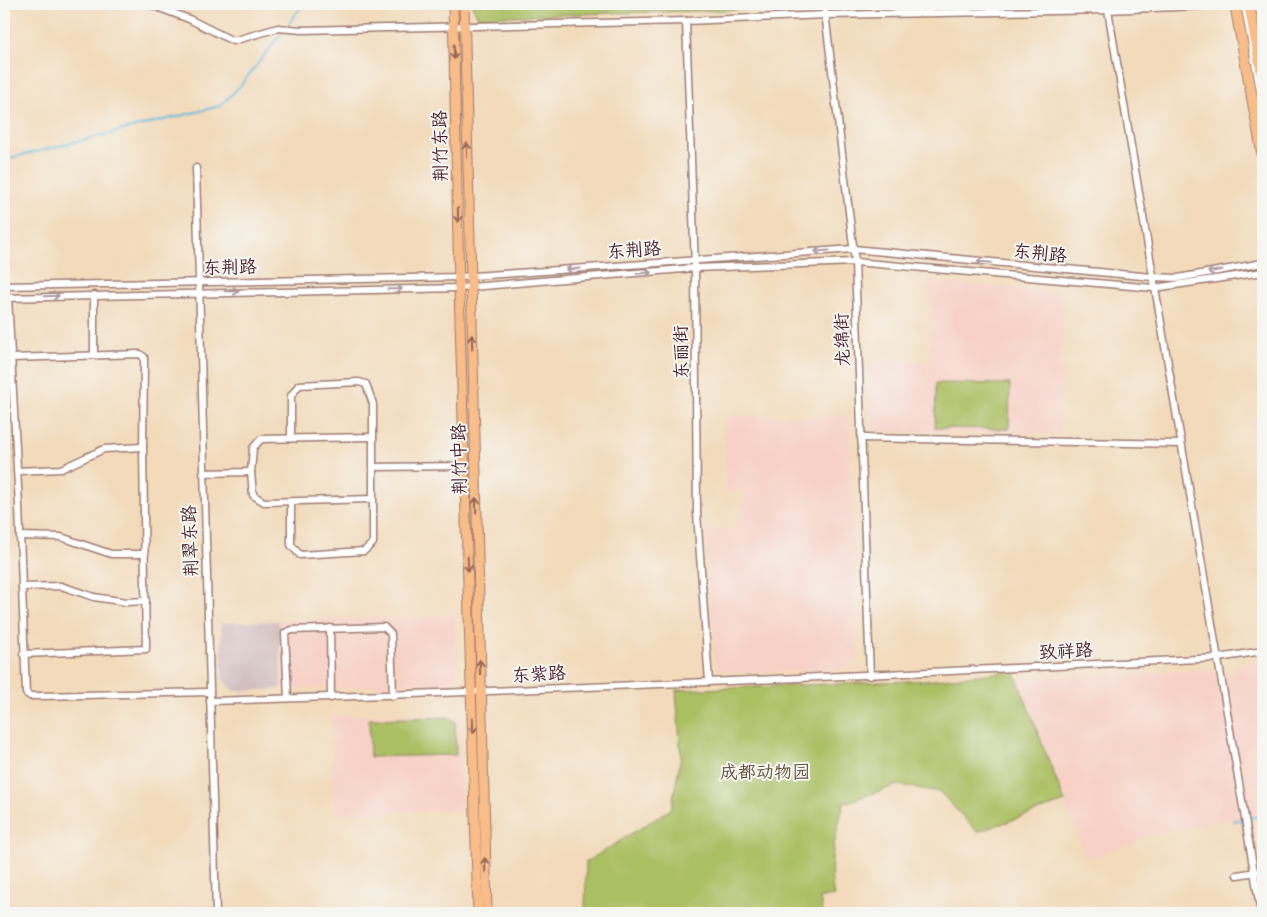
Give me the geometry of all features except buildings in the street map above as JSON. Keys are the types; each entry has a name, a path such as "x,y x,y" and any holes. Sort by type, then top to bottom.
{"highway":[{"path":"1235,4 1263,157"},
{"path":"1250,4 1263,80"}],"main road":[{"name":"荆竹东路","path":"453,4 459,288"},
{"name":"荆竹中路","path":"464,4 471,286 478,913"},
{"name":"荆竹中路","path":"459,288 465,466 486,913"}],"street":[{"path":"149,4 189,19 233,41 278,28 454,28 464,26 686,21 825,15 1108,10 1242,4 1263,120"},
{"name":"龙绵街","path":"824,4 855,262 870,676"},
{"path":"1108,10 1261,913"},
{"name":"东丽街","path":"686,21 695,260 697,513 709,682"},
{"name":"荆翠东路","path":"196,168 216,913"},
{"name":"东荆路","path":"4,286 459,277 853,248 1178,278 1263,263"},
{"name":"东荆路","path":"6,298 200,292 459,288 695,268 855,262 1154,288 1263,272"},
{"path":"94,295 94,355"},
{"path":"6,298 12,358 18,471 24,687 26,694 30,696 209,692"},
{"path":"12,358 140,354 144,357 143,447 146,649 23,654"},
{"path":"291,438 291,396 298,386 359,382 366,384 371,394 373,437 373,543 370,549 364,552 300,555 291,545 291,502"},
{"path":"372,499 264,502 254,495 251,472 253,448 261,439 373,437"},
{"path":"861,438 1181,444"},
{"path":"18,471 61,469 104,449 143,447"},
{"path":"373,467 465,466"},
{"path":"203,474 251,472"},
{"path":"20,536 61,537 111,554 145,554"},
{"path":"22,587 60,586 94,597 126,602 146,601"},
{"path":"288,698 285,634 292,630 330,628 384,627 392,634 393,696"},
{"path":"330,628 331,698"},
{"name":"致祥路","path":"870,676 1218,658 1263,651"},
{"name":"东紫路","path":"210,701 476,693 870,676"},
{"path":"1237,875 1263,871"}],"shaded area":[{"path":"930,282 1063,292 1059,434 875,431 871,427 869,368 871,361 931,360"},
{"path":"849,415 857,658 845,669 725,673 715,663 705,530 740,528 745,491 724,492 726,417"},
{"path":"1263,416 1263,475 1259,476 1249,419"},
{"path":"454,616 456,685 281,689 279,621"},
{"path":"279,621 281,689 233,691 222,679 221,623"},
{"path":"1263,661 1263,814 1140,838 1136,842 1087,858 1017,679 1208,669 1219,676 1232,673 1237,665"},
{"path":"332,715 449,715 459,719 461,810 334,814"}],"green space":[{"path":"471,4 804,4 799,8 478,17"},
{"path":"829,4 992,4 841,10"},
{"path":"936,383 1010,384 1009,429 935,428"},
{"name":"成都动物园","path":"1014,671 1065,802 977,832 940,792 898,785 844,803 835,838 832,861 831,872 834,896 820,898 823,913 585,913 586,862 671,809 681,756 676,690 933,680"},
{"path":"448,717 455,721 456,755 370,757 369,719"}],"waterway":[{"path":"287,26 303,4"},
{"path":"4,158 7,159 220,106 241,85 284,30"},
{"path":"1248,818 1263,816"},
{"path":"1233,821 1243,819"}]}
